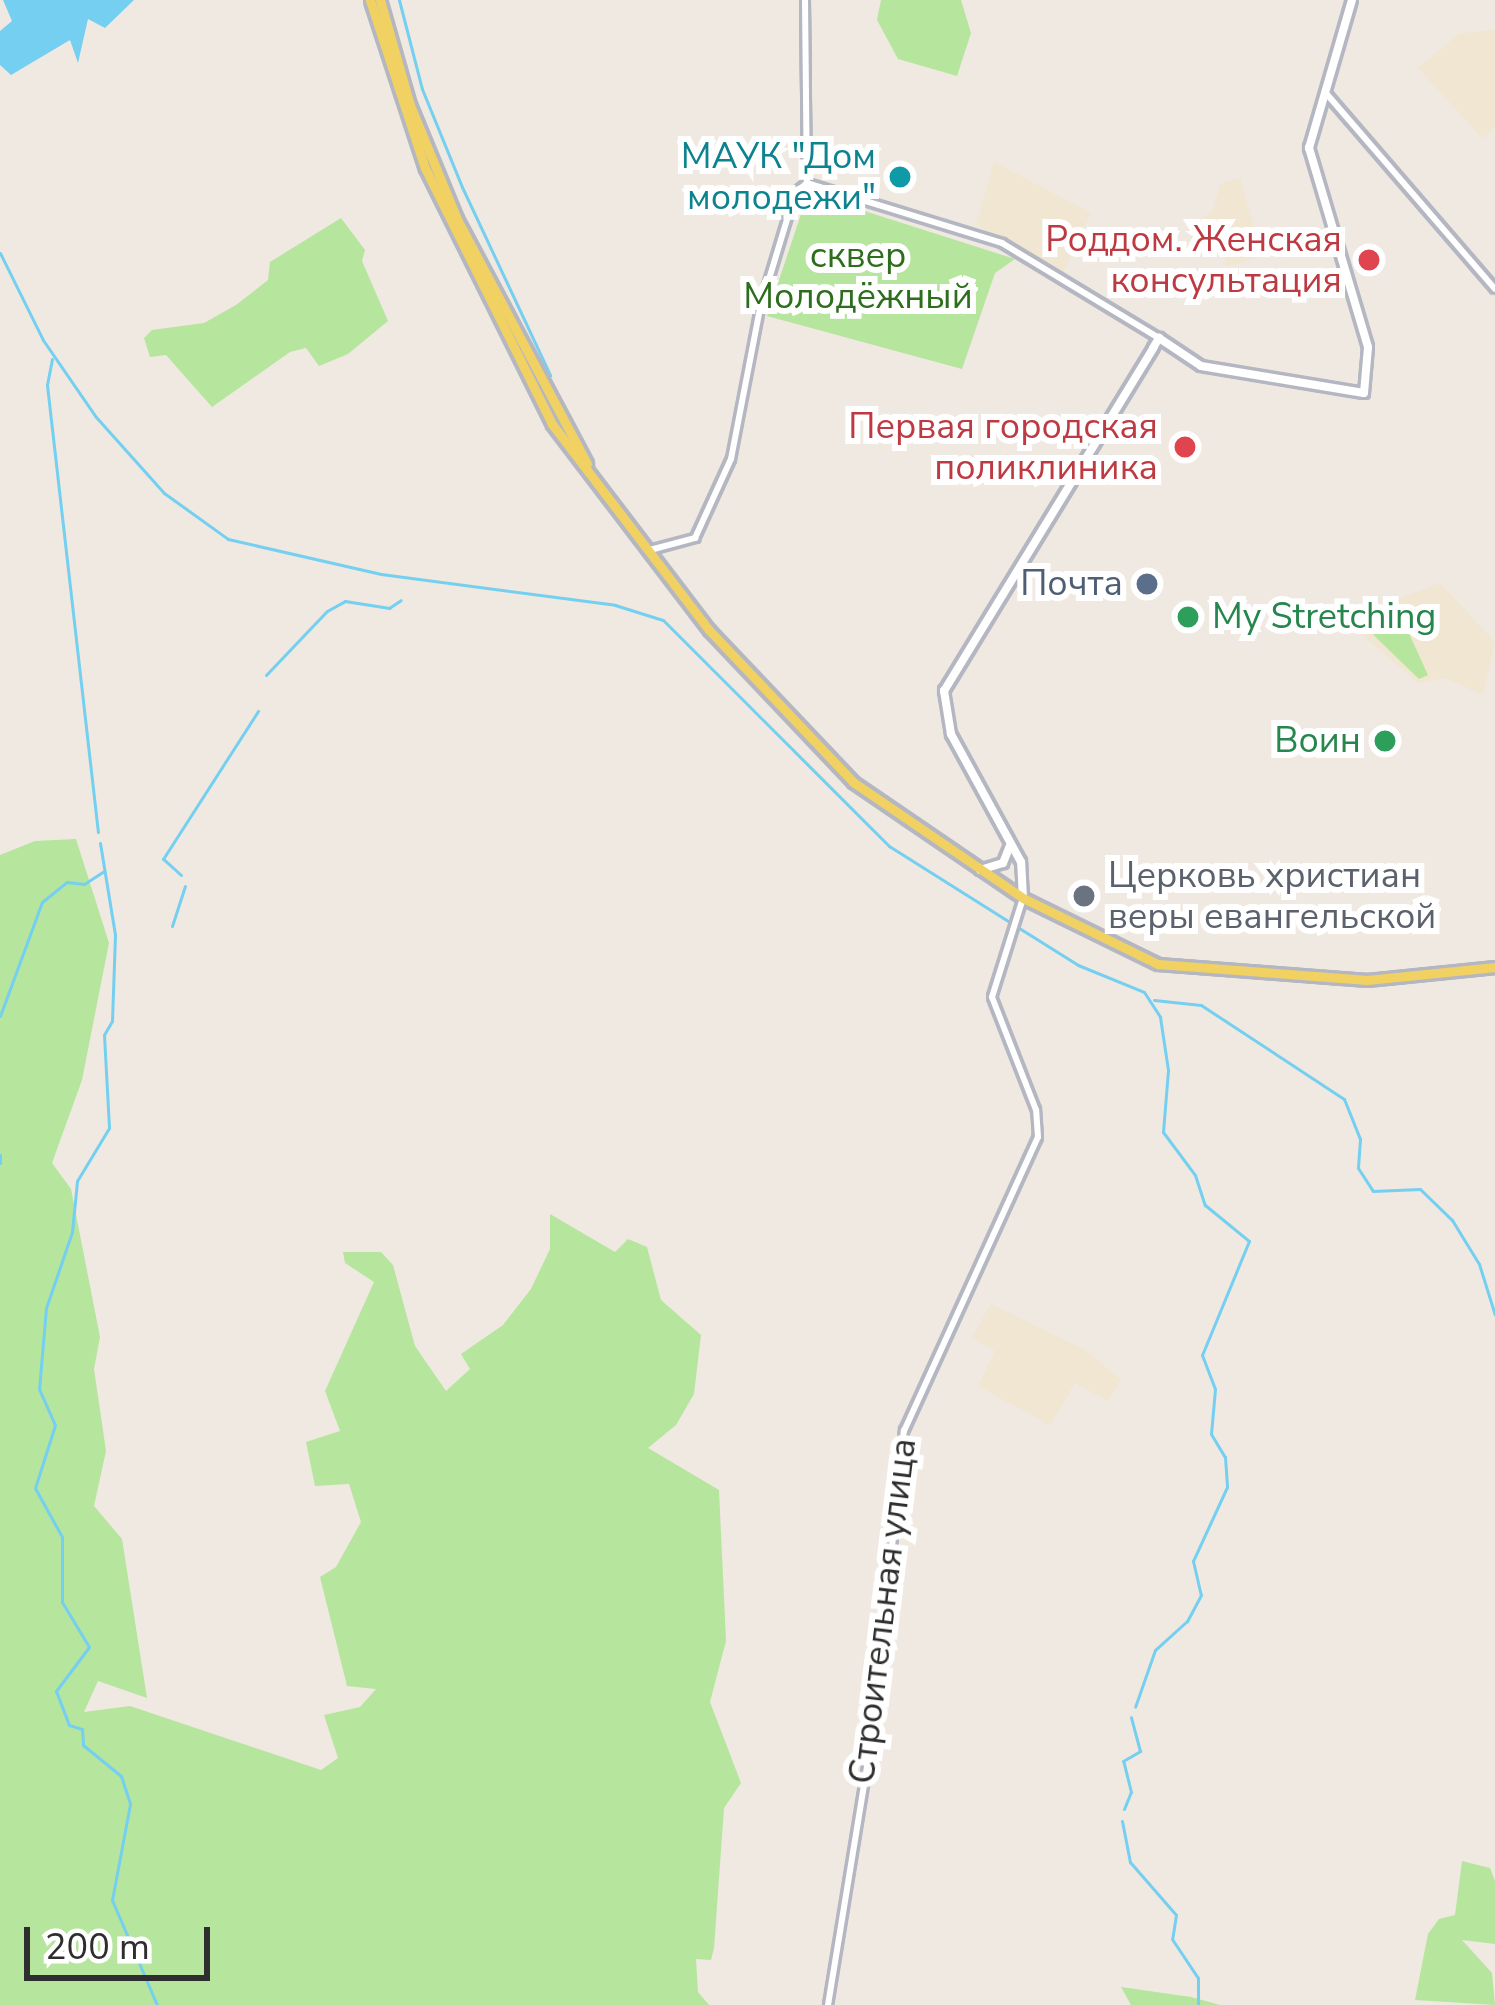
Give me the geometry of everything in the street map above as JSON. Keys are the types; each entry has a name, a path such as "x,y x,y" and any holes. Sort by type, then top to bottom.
{"main road":[{"path":"370,0 419,141 507,323 599,486 646,550 826,757 977,870 1137,958 1204,971 1367,980 1495,967"},
{"path":"380,0 419,141"},
{"path":"1023,898 1021,862 951,734 944,691 1159,338 1201,367 1364,393 1368,347 1310,157 1352,0"},
{"path":"977,870 1003,863 1010,838"}],"street":[{"path":"805,0 807,183"},
{"path":"1325,92 1495,289"},
{"path":"807,183 1002,243 1159,338"},
{"path":"646,550 695,538 731,459 760,309 795,193 807,183"},
{"name":"Строительная улица","path":"828,2005 874,1724 904,1431 1038,1137 1036,1110 992,997 1023,898"}],"shaded area":[{"path":"1495,29 1495,128 1482,138 1418,68 1459,34"},
{"path":"994,162 1091,213 1063,273 976,225"},
{"path":"1240,178 1262,256 1227,267 1221,249 1197,256 1188,227 1212,212 1221,183"},
{"path":"1440,583 1495,642 1483,695 1445,678 1419,683 1357,631 1358,614"},
{"path":"991,1304 1087,1351 1121,1380 1108,1401 1075,1383 1050,1425 978,1386 995,1351 972,1337"}],"green space":[{"path":"881,0 961,0 971,33 957,76 898,59 877,20"},
{"name":"сквер Молодёжный","path":"808,193 1015,259 995,273 962,369 767,316"},
{"path":"341,218 365,250 362,261 388,321 348,354 319,366 306,348 290,352 212,407 166,355 150,357 144,338 152,330 204,323 236,305 268,280 270,262"},
{"path":"1396,605 1428,675 1419,679 1359,621"},
{"path":"76,839 109,943 82,1080 52,1163 71,1189 100,1337 94,1369 106,1451 94,1506 122,1539 147,1698 98,1681 84,1712 130,1706 321,1770 338,1758 324,1715 360,1707 376,1689 347,1686 320,1577 336,1567 361,1522 349,1484 315,1486 306,1442 340,1431 325,1391 374,1282 345,1263 343,1252 381,1252 393,1265 415,1346 446,1391 470,1369 461,1354 503,1325 531,1289 550,1249 550,1214 615,1252 628,1239 647,1247 661,1300 701,1335 694,1394 676,1425 648,1448 719,1490 726,1641 710,1702 741,1783 724,1808 711,1960 696,1959 698,1992 709,2005 0,2005 0,855 35,841"},
{"path":"1462,1861 1490,1868 1495,1881 1495,1944 1462,1940 1492,1973 1495,2005 1415,2000 1428,1934 1439,1919 1455,1915"},
{"path":"1121,1987 1191,1997 1220,2005 1131,2005"}],"water":[{"path":"3,0 134,0 105,28 88,19 78,63 70,40 11,75 0,65 0,31 12,21"}],"waterway":[{"path":"399,0 422,89 550,375"},
{"path":"0,253 43,340 96,417 164,493 228,539 381,574 615,605 663,620 889,846 1078,965 1144,992 1160,1017 1168,1070 1163,1132 1195,1175 1205,1205 1249,1241 1202,1355 1215,1389 1211,1434 1225,1457 1227,1487 1193,1561 1201,1595 1187,1621 1155,1650 1135,1707"},
{"path":"52,359 47,385 98,832"},
{"path":"266,675 327,611 345,601 389,608 401,600"},
{"path":"181,875 163,859 258,711"},
{"path":"100,843 115,935 112,1021 104,1035 109,1128 77,1181 72,1232 46,1308 39,1389 55,1425 35,1488 62,1537 62,1602 89,1647 56,1691 69,1725 82,1729 83,1745 121,1776 130,1804 112,1900 157,2005"},
{"path":"0,1016 42,902 67,882 84,884 104,871"},
{"path":"172,926 185,886"},
{"path":"1154,1000 1201,1005 1344,1099 1360,1139 1358,1168 1373,1191 1420,1189 1452,1220 1479,1264 1495,1315"},
{"path":"0,1155 0,1163"},
{"path":"1124,1809 1131,1792 1123,1761 1140,1751 1131,1717"},
{"path":"1122,1821 1130,1862 1176,1915 1172,1939 1198,1978 1198,2005"}],"place":[{"name":"МАУК \"Дом молодежи\"","path":"900,177"},
{"name":"Роддом. Женская консультация","path":"1369,260"},
{"name":"Первая городская поликлиника","path":"1185,447"},
{"name":"Почта","path":"1147,584"},
{"name":"My Stretching","path":"1188,617"},
{"name":"Воин","path":"1385,741"},
{"name":"Церковь христиан веры евангельской","path":"1084,896"}]}
